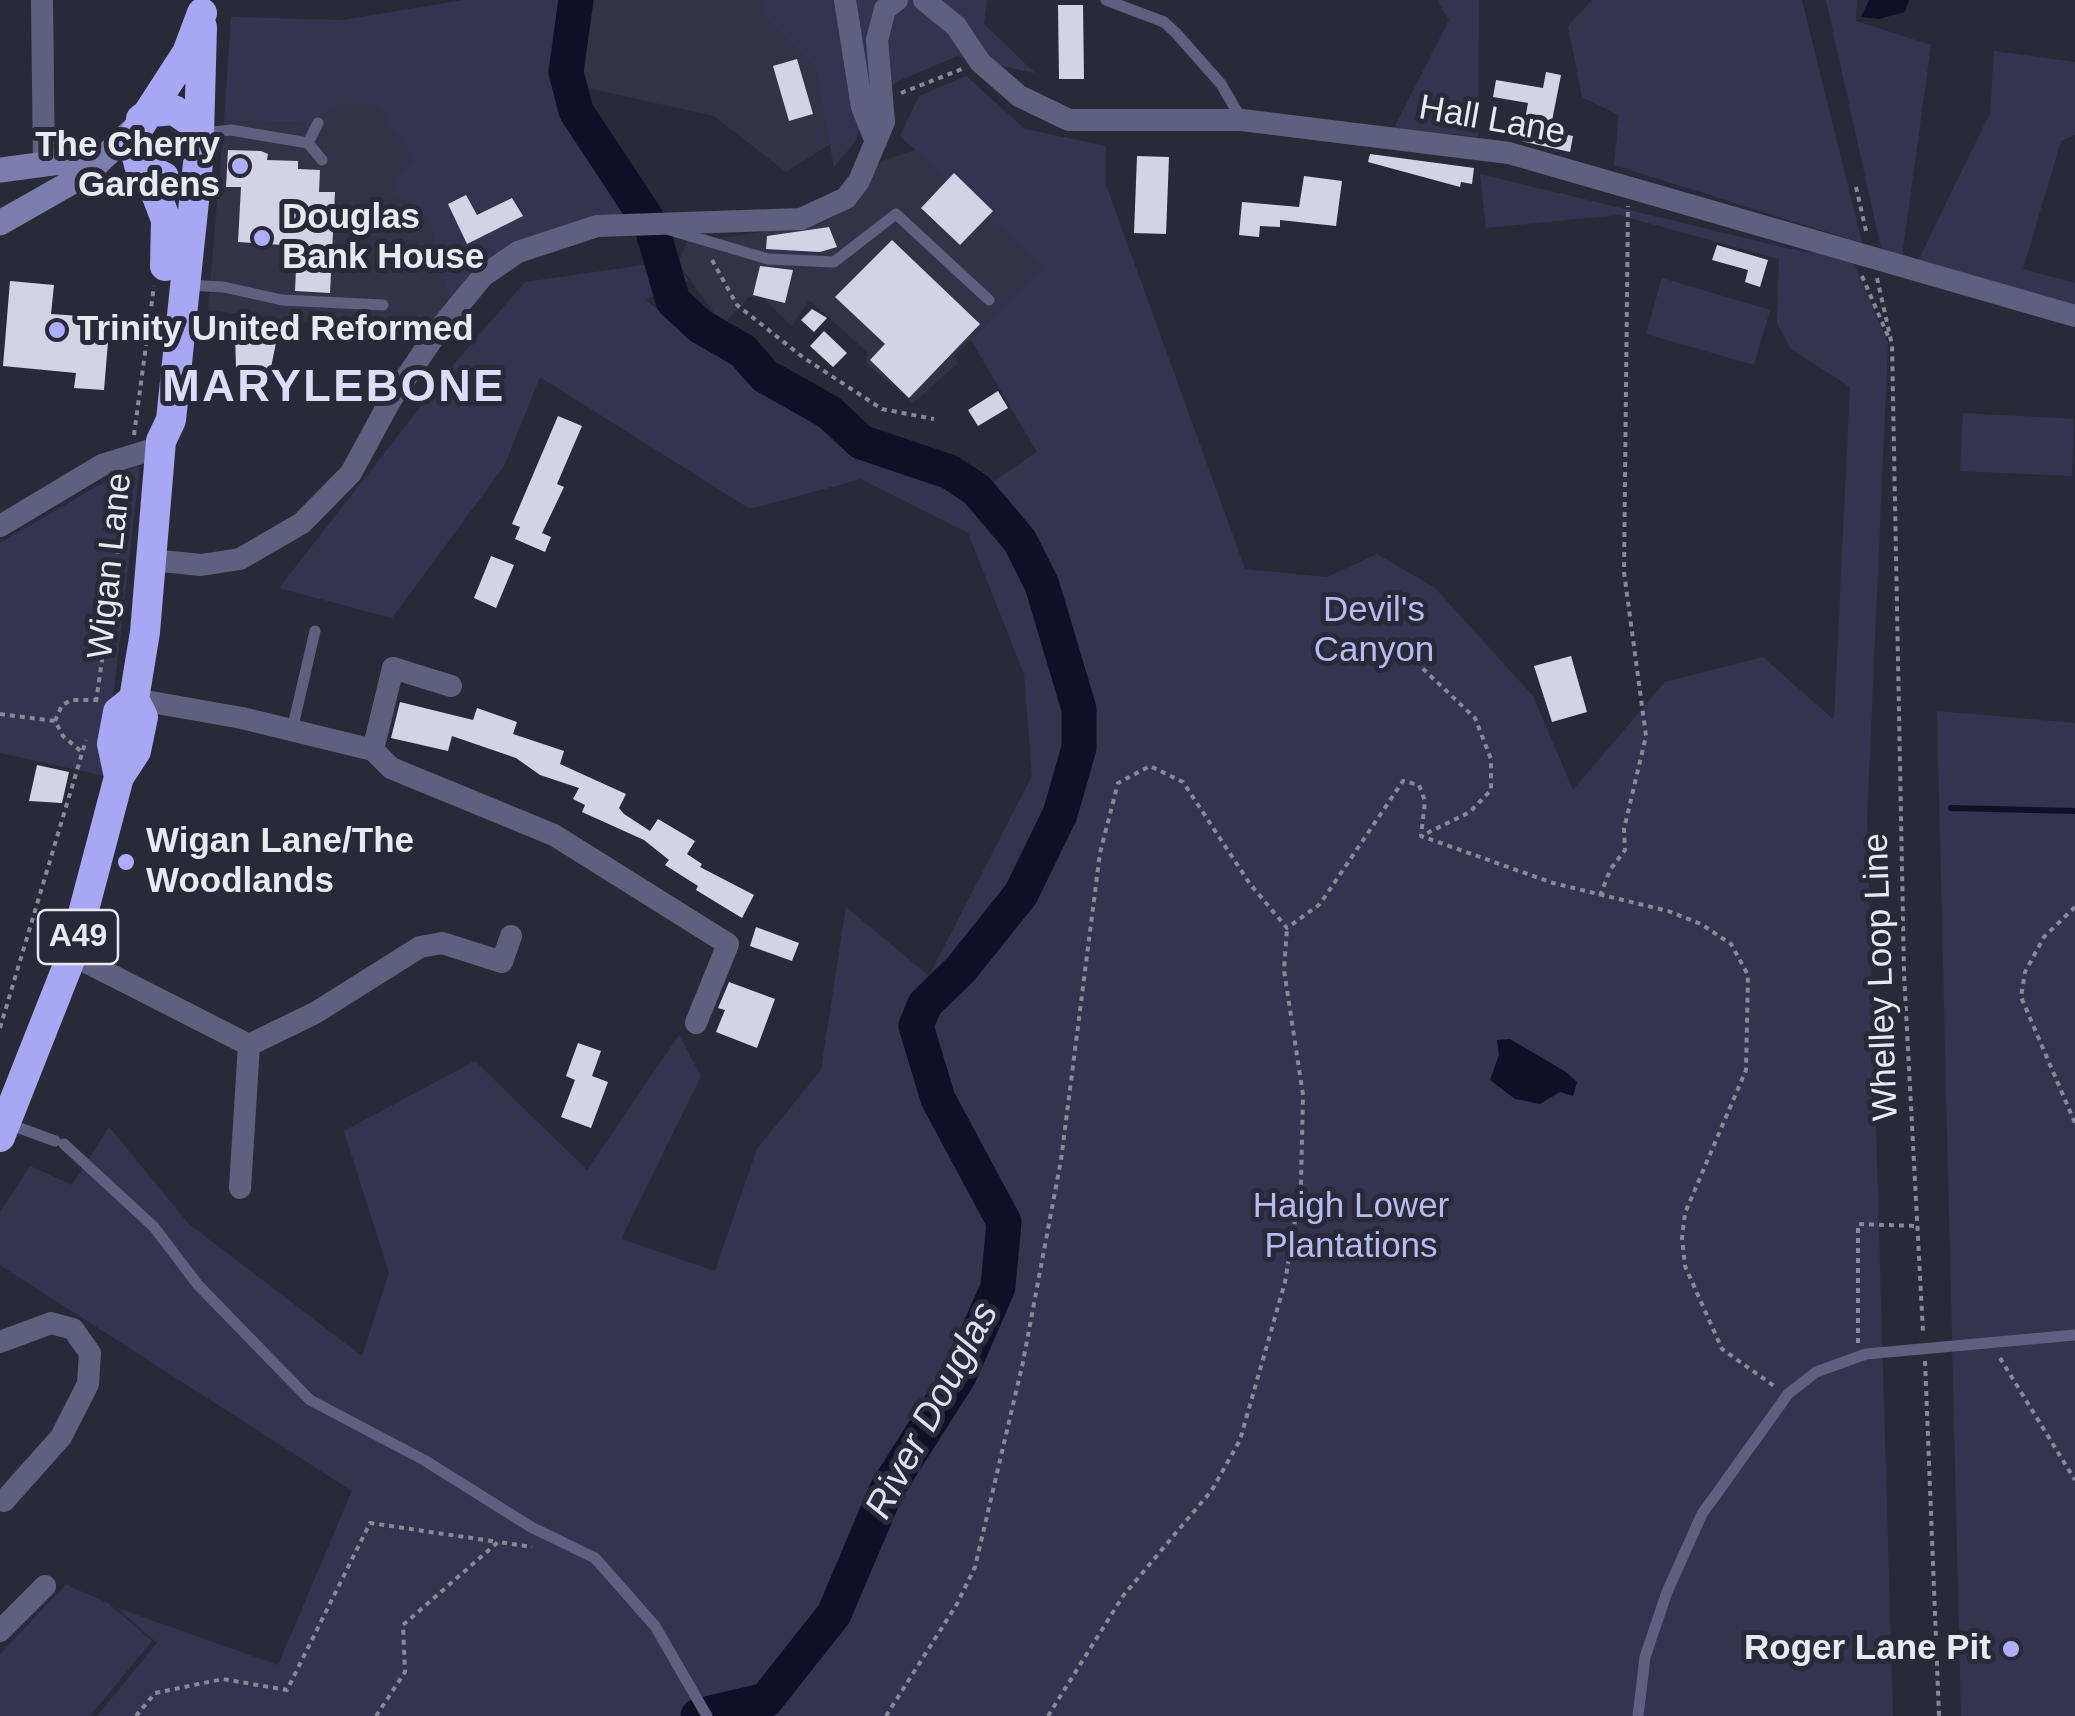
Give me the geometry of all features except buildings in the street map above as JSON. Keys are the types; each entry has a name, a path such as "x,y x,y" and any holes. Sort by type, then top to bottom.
{"highway":[{"name":"Wigan Lane","path":"138,124 186,53 203,7"},
{"name":"Wigan Lane","path":"151,447 171,420 198,145 203,7"},
{"path":"138,124 151,112 174,110 185,115 198,145 191,167 171,178 147,172"},
{"name":"A49","path":"138,124 131,148 147,172"},
{"name":"Wigan Lane","path":"3,1130 72,955 119,777 112,744 118,712 134,700 152,560 152,418 167,238 164,209 147,172"}],"main road":[{"path":"0,223 96,165 138,124"},
{"path":"0,170 96,165 147,172"}],"street":[{"path":"35,204 42,0"},
{"path":"845,0 862,107 876,142"},
{"path":"152,560 221,563 283,538 351,473 390,401 483,276 518,252 598,226 770,223 821,212 846,198 884,122 877,40 884,10 897,0"},
{"name":"Hall Lane","path":"924,0 956,26 980,62 1019,96 1069,120 1242,120 1509,152 1857,247 1884,269 2075,316"},
{"path":"0,526 102,465 151,447"},
{"path":"373,750 392,668 451,686"},
{"path":"134,700 373,750 391,768 554,835 728,944 696,1023"},
{"path":"250,1045 315,1013 420,947 442,943 502,962 511,936"},
{"path":"72,955 250,1045"},
{"path":"240,1188 250,1045"},
{"path":"0,1342 51,1323 74,1329 90,1352 88,1384 61,1437 4,1502"},
{"path":"0,1631 45,1586"}],"lane":[{"path":"1103,1 1164,22 1221,84 1242,120"},
{"path":"308,143 318,123"},
{"path":"198,145 231,130 308,143 322,160"},
{"path":"648,225 768,258 834,262 896,214 989,300"},
{"path":"183,285 224,287 282,300 382,305"},
{"path":"292,730 315,631"},
{"path":"3,1130 59,1143 154,1227 198,1285 310,1400 424,1460 531,1527 595,1558 655,1626 706,1716"},
{"path":"1638,1716 1645,1657 1667,1592 1702,1514 1788,1394 1816,1372 1866,1354 1992,1345 2075,1334"}],"path":[{"path":"884,100 980,62"},
{"path":"1856,186 1857,247 1892,345"},
{"path":"1600,896 1625,850 1624,829 1646,736 1624,572 1628,187"},
{"path":"91,718 151,447 158,252 167,238"},
{"path":"702,242 737,305 804,358 882,409 934,419"},
{"name":"Whelley Loop Line","path":"1884,269 1892,345 1904,974 1923,1335"},
{"path":"1400,648 1476,718 1491,759 1491,790 1470,812 1421,836"},
{"path":"55,721 62,706 72,700 96,700"},
{"path":"0,714 55,721"},
{"path":"55,721 63,736 84,753"},
{"path":"0,1028 87,736"},
{"path":"886,1716 957,1604 974,1567 989,1515 1061,1160 1100,852 1118,783 1150,766 1182,782 1250,884 1286,928 1284,970 1303,1095 1301,1184 1284,1282 1240,1440 1212,1490 1123,1596 1048,1716"},
{"path":"1286,928 1320,904 1403,781 1419,785 1425,801 1421,836"},
{"path":"1421,836 1502,867 1668,911 1701,924 1731,944 1748,975 1746,1070 1685,1213 1685,1266 1722,1350 1748,1372 1788,1394"},
{"path":"2075,907 2044,937 2026,972 2021,997 2075,1123"},
{"path":"1858,1328 1858,1224 1918,1226"},
{"path":"1992,1345 2075,1480"},
{"path":"1924,1352 1939,1716"},
{"path":"136,1716 155,1693 223,1679 287,1690 370,1523 526,1546"},
{"path":"376,1716 405,1672 403,1624 498,1542"}],"shaded area":[{"path":"591,0 763,0 762,15 816,69 832,143 786,172 714,116 583,87 580,68"},
{"path":"1869,0 1909,0 1905,12 1879,19 1861,17"},
{"path":"435,100 465,278 424,337 208,310 224,121 309,123 334,106"},
{"path":"999,124 1102,234 1015,296 954,356 958,363 913,403 866,363 867,352 809,300 792,326 763,298 749,297 723,325 678,263 690,234 722,238 821,223 849,209 881,161"},
{"path":"1510,1039 1566,1072 1577,1082 1573,1096 1560,1092 1540,1104 1515,1099 1490,1080 1499,1055 1497,1040"}],"green space":[{"path":"463,0 591,0 580,68 583,87 629,220 512,247 449,297 428,217 391,190 414,158 377,104 334,106 310,123 224,121 231,17 342,20"},
{"path":"763,0 987,0 984,24 1035,73 957,56 901,80 868,99 855,142 834,167 816,69 762,15"},
{"path":"1437,0 1479,0 1478,137 1394,128 1449,20"},
{"path":"1592,0 1802,0 1862,243 1614,165 1619,115 1582,97 1568,26"},
{"path":"1826,0 1857,0 1856,21 1931,45 1902,256 1881,248"},
{"path":"1994,51 2075,62 2075,135 2061,141 2023,269 2075,283 2075,311 1917,263 1990,113"},
{"name":"Haigh Lower Plantations","path":"966,76 1025,129 1106,146 1106,185 1245,569 1327,577 1377,554 1435,588 1533,696 1573,790 1665,682 1763,657 1834,720 1850,387 1790,348 1777,322 1779,259 1619,215 1486,228 1480,174 1803,252 1850,254 1888,343 1867,819 1893,1716 97,1716 157,1643 117,1608 278,1665 352,1491 0,1265 0,1212 30,1166 72,1185 109,1127 189,1224 362,1356 389,1273 344,1131 475,1061 587,1170 679,1035 701,1076 621,1239 715,1271 757,1149 821,1070 846,907 929,976 1032,776 1024,674 968,533 861,479 750,509 540,377 504,466 392,618 279,588 454,364 525,282 672,261 689,281 645,300 839,442 893,435 994,481 1037,452 971,340 1043,267 900,136 919,96"},
{"path":"1662,278 1770,310 1754,365 1646,334"},
{"path":"1963,413 2074,419 2072,476 1960,471"},
{"path":"140,466 104,776 0,753 0,543 123,471"},
{"path":"1937,711 2075,723 2075,1716 1961,1716"},
{"path":"66,1585 108,1603 152,1641 90,1716 0,1716 0,1654"}],"waterway":[{"name":"River Douglas","path":"576,0 566,72 576,111 651,225 673,301 700,326 743,351 765,376 829,412 861,442 950,472 977,490 1020,541 1042,585 1079,709 1079,748 1060,814 1021,894 961,969 925,1004 916,1026 938,1099 1004,1222 998,1287 960,1374 887,1489 834,1614 766,1700 698,1716"},
{"path":"1951,808 2075,811"}],"place":[{"name":"The Cherry Gardens","path":"240,166"},
{"name":"Douglas Bank House","path":"262,238"},
{"name":"Trinity United Reformed","path":"57,330"},
{"name":"Wigan Lane/The Woodlands","path":"126,862"},
{"name":"Roger Lane Pit","path":"2011,1649"}],"district":[{"name":"MARYLEBONE","path":"334,389"}],"park label":[{"name":"Devil's Canyon","path":"1374,631"}]}
